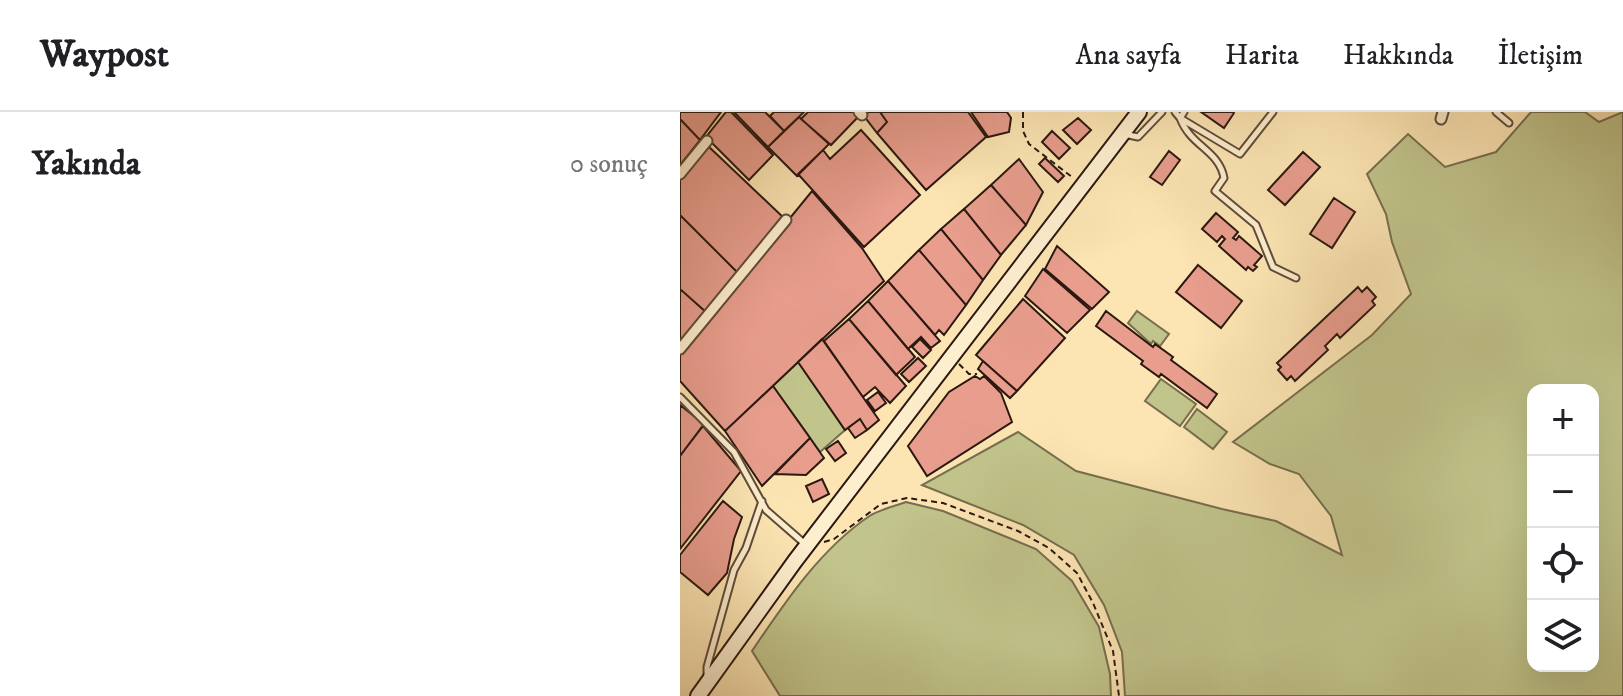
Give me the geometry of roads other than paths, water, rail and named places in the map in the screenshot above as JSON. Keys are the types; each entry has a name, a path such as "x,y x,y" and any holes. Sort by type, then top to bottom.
{"main road":[{"path":"702,690 1139,112"}],"street":[{"path":"680,174 707,141"},
{"path":"680,349 786,220"}],"lane":[{"path":"1123,134 1138,137 1162,112"},
{"path":"1180,114 1240,154 1273,112"},
{"path":"1496,112 1509,123"},
{"path":"1180,114 1186,132 1222,164 1224,178 1215,191 1256,225 1273,267 1296,278"},
{"path":"680,397 734,452 766,510 808,546"},
{"path":"702,690 734,570 746,548 762,500"}]}
